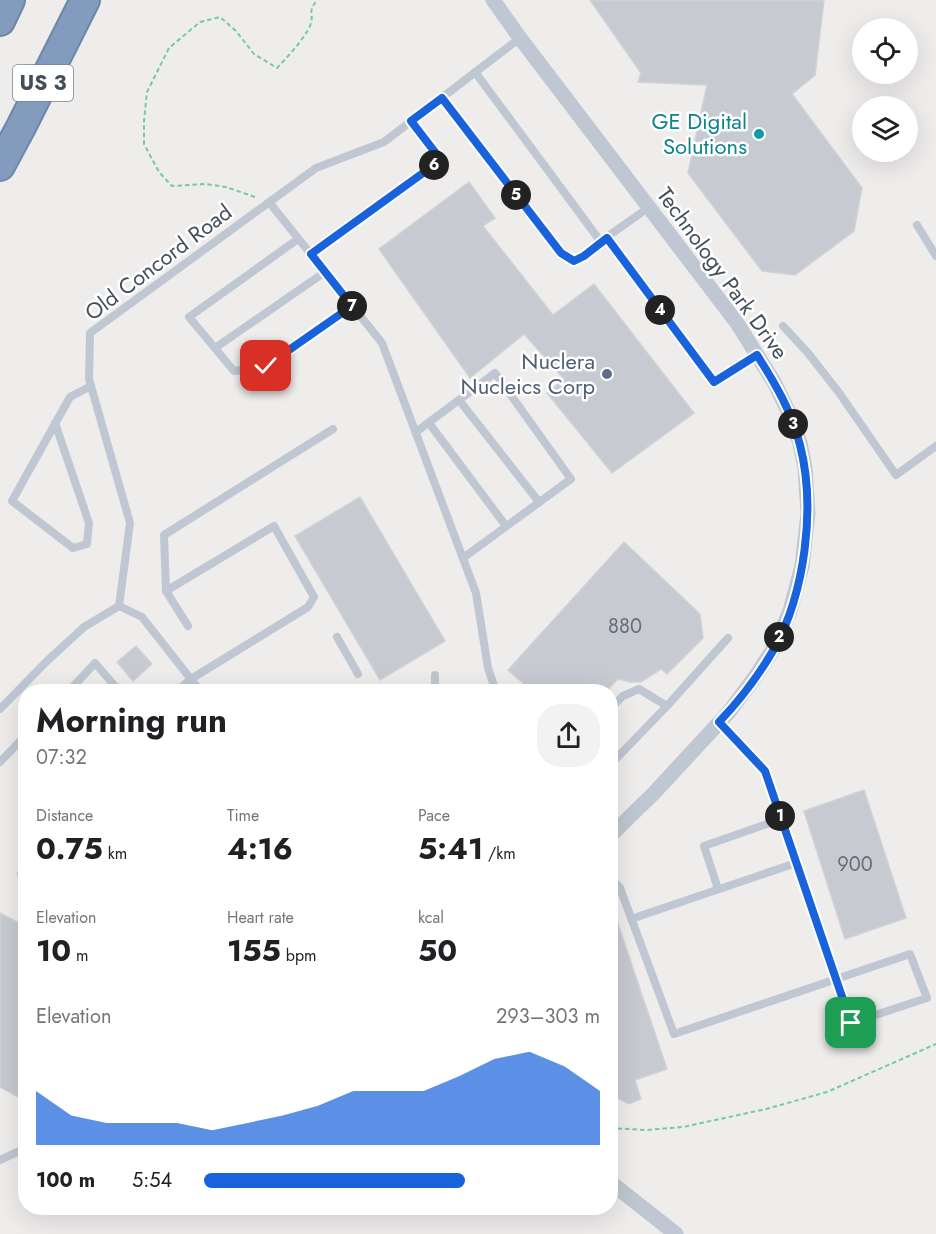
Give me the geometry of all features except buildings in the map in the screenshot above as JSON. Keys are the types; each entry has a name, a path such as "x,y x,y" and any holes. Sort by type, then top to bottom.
{"highway":[{"path":"0,21 10,0"},
{"name":"US 3","path":"0,166 85,0"}],"street":[{"name":"Technology Park Drive","path":"493,0 737,323 774,382 790,415 800,443 805,468 808,513 802,566 790,611 774,648 755,677 719,722 654,793 618,828"},
{"path":"618,1188 676,1234"}],"lane":[{"name":"Old Concord Road","path":"119,606 130,522 89,379 90,333 316,168 384,142 520,38"},
{"path":"475,72 714,382 757,355"},
{"path":"442,98 561,253 574,261 648,208"},
{"path":"311,254 441,160 411,121"},
{"path":"269,202 382,343 476,593 488,668 493,684"},
{"path":"917,225 936,256"},
{"path":"298,238 189,317 234,371 266,366 352,306"},
{"path":"215,348 325,272"},
{"path":"783,326 808,353 840,394 896,475 936,446"},
{"path":"416,432 495,373 571,479 463,558"},
{"path":"55,423 89,523 87,544 73,548 12,501 69,397 91,386"},
{"path":"459,400 539,502"},
{"path":"429,423 506,526"},
{"path":"188,626 166,591 164,535 333,429"},
{"path":"166,591 274,526 314,597 308,608 185,684"},
{"path":"24,684 84,627 119,606 142,617 195,684"},
{"path":"337,637 358,674"},
{"path":"618,757 728,638"},
{"path":"75,684 95,663 113,684"},
{"path":"435,675 435,684"},
{"path":"618,701 623,696 639,690 667,706"},
{"path":"0,709 18,691"},
{"path":"618,886 674,1034 836,980 910,954 927,998 851,1023 836,980 796,863 765,771 719,722"},
{"path":"0,762 18,743"},
{"path":"718,889 704,846 781,819"},
{"path":"631,919 796,863"},
{"path":"0,1160 18,1152"}],"path":[{"path":"269,202 226,187 206,184 172,186 159,172 144,144 147,92 169,48 200,22 220,17 236,31 254,54 277,68 299,43 311,23 310,10 318,0"},
{"path":"618,1128 645,1130 683,1127 766,1109 827,1092 936,1044"}],"place":[{"name":"GE Digital Solutions","path":"759,134"},
{"name":"Nuclera Nucleics Corp","path":"607,374"}],"route":[{"path":"266,366 352,306 311,254 441,160 411,121 442,98 561,253 574,261 607,238 714,382 757,355 774,382 800,443 805,468 808,513 802,566 790,611 774,648 729,712 719,722 765,771 851,1023"}]}
